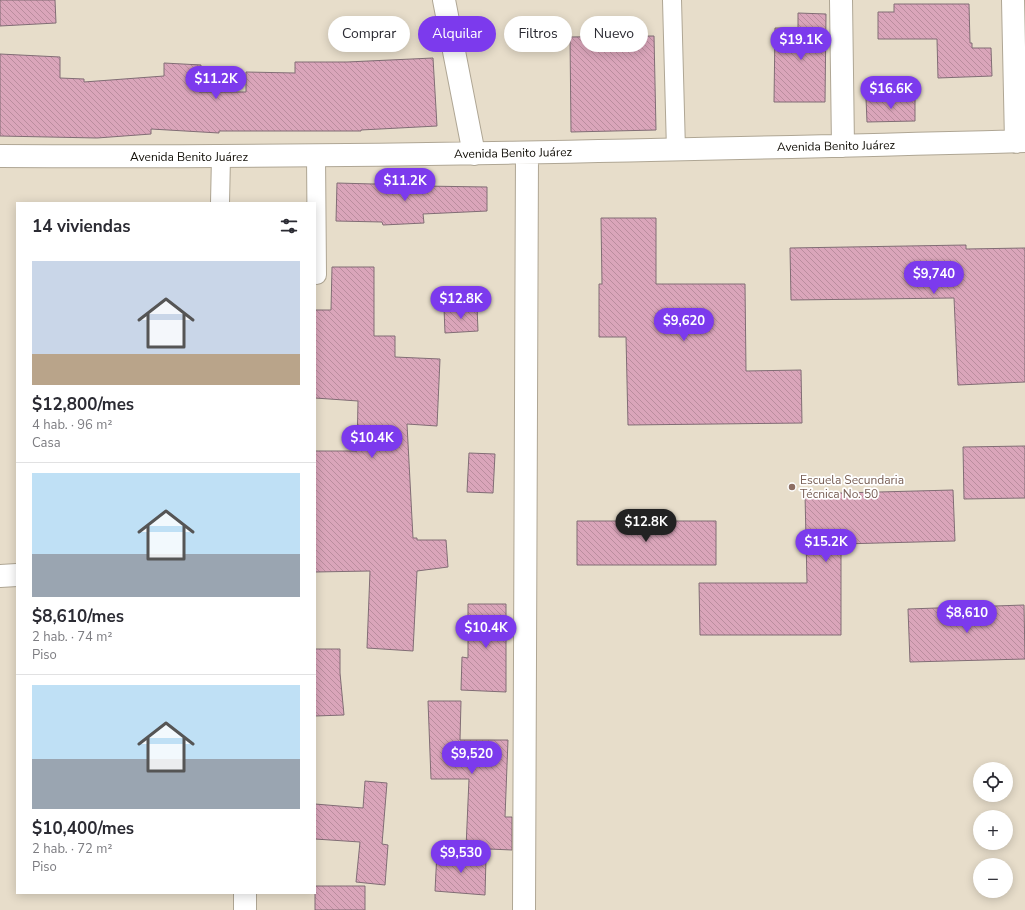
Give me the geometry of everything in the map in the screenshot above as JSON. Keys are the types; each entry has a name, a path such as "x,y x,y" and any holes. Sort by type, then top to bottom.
{"street":[{"path":"444,0 474,154"},
{"path":"841,0 843,146"},
{"path":"1013,0 1021,142"},
{"name":"Avenida Benito Juárez","path":"0,156 221,157 474,154 1021,142"},
{"path":"524,910 527,153"},
{"path":"0,576 16,575"},
{"path":"245,894 246,910"}],"lane":[{"path":"672,0 676,150"},
{"path":"316,156 317,275"},
{"path":"220,202 221,157"}],"building":[{"path":"0,0 55,0 56,23 0,26"},
{"path":"894,4 969,4 970,43 972,43 972,48 991,48 992,76 938,78 937,39 878,39 878,12 894,12"},
{"path":"798,13 826,14 825,102 774,102 775,28 798,28"},
{"path":"648,36 654,36 656,130 571,132 570,52 572,52 572,37 580,37 580,52 648,52"},
{"path":"0,54 60,57 60,78 84,79 84,82 164,76 164,63 201,65 199,92 246,92 246,72 295,73 295,62 347,62 433,58 437,126 361,131 219,131 219,133 151,129 151,134 97,138 0,136"},
{"path":"866,98 915,98 915,121 867,122"},
{"path":"422,182 422,186 487,187 487,211 423,214 424,223 383,225 382,222 336,221 337,183 373,184"},
{"path":"601,218 656,218 656,284 745,284 746,371 801,370 802,423 628,425 626,337 599,337 599,284 602,284"},
{"path":"966,245 966,249 1025,248 1025,382 958,385 954,298 791,300 790,248"},
{"path":"332,267 374,267 374,336 395,336 395,357 440,359 437,426 407,424 413,538 417,538 417,540 446,540 448,567 417,571 413,651 367,648 370,571 316,572 316,451 357,451 358,401 316,398 316,310 331,310"},
{"path":"477,306 478,331 445,333 444,308"},
{"path":"1025,446 1025,498 964,499 963,447"},
{"path":"469,453 495,454 493,493 467,492"},
{"path":"953,490 955,541 841,544 841,635 700,635 699,583 807,583 805,494"},
{"path":"577,521 716,521 716,565 577,565"},
{"path":"468,604 506,604 506,692 461,690 462,657 468,658"},
{"path":"1024,605 1025,659 910,662 908,609"},
{"path":"316,649 340,649 340,673 344,715 316,716"},
{"path":"428,701 461,701 460,740 508,740 505,817 512,817 512,850 466,848 469,779 431,779"},
{"path":"365,781 387,783 382,844 388,845 385,885 356,882 360,842 316,839 316,804 363,808"},
{"path":"437,852 486,858 485,895 435,891"},
{"path":"316,886 365,886 365,910 315,910"}],"place":[{"name":"Escuela Secundaria Técnica No. 50","path":"792,487"}]}
